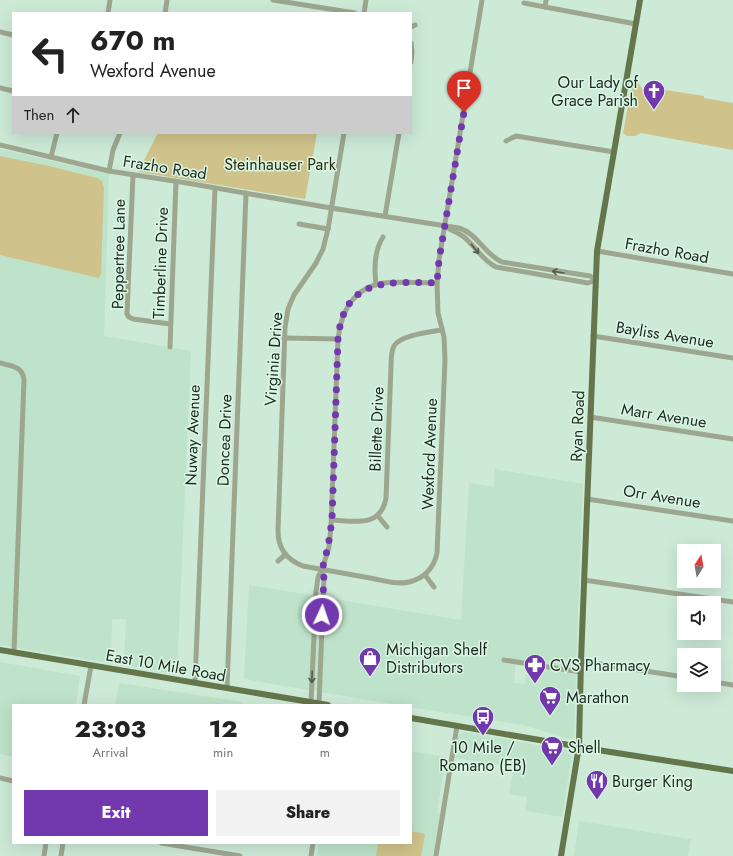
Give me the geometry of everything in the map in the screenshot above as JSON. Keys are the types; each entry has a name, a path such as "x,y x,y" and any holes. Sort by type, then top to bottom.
{"main road":[{"name":"Ryan Road","path":"561,856 579,746 597,251 640,0"},
{"name":"East 10 Mile Road","path":"0,650 323,704"},
{"path":"412,718 733,771"}],"street":[{"path":"108,12 110,0"},
{"path":"165,12 168,0"},
{"path":"273,0 349,12"},
{"path":"364,12 366,0"},
{"name":"Wexford Avenue","path":"425,575 435,561 438,540 445,360 442,330 438,313 437,283 439,260 482,0"},
{"path":"545,7 546,0"},
{"path":"524,3 636,24"},
{"path":"0,32 12,34"},
{"path":"0,88 12,91"},
{"path":"51,157 57,134"},
{"path":"109,171 113,150 120,134"},
{"name":"Virginia Drive","path":"285,555 279,543 278,531 284,338 290,304 299,287 320,255 328,229 344,134"},
{"path":"385,216 399,134"},
{"path":"506,141 516,136 614,152"},
{"name":"Frazho Road","path":"0,145 109,171 445,226 464,237 484,260 496,267 588,283 596,280"},
{"name":"Peppertree Lane","path":"133,175 127,314 133,319 170,324"},
{"name":"Timberline Drive","path":"170,347 176,181"},
{"name":"Nuway Avenue","path":"195,683 215,188"},
{"name":"Doncea Drive","path":"227,688 246,193"},
{"path":"299,224 328,229"},
{"path":"376,285 374,272 375,263 378,248 383,237"},
{"name":"Frazho Road","path":"597,251 733,274"},
{"path":"311,702 316,592 318,577 322,570 328,547 332,520 338,339 342,317 350,303 361,293 376,285 392,283 437,283"},
{"name":"Billette Drive","path":"378,516 382,510 386,498 393,348 404,338 442,330"},
{"name":"Bayliss Avenue","path":"593,336 733,358"},
{"path":"284,338 338,339"},
{"path":"0,363 18,368 23,372 24,378 14,652"},
{"name":"Marr Avenue","path":"590,417 733,439"},
{"name":"Orr Avenue","path":"587,499 733,521"},
{"path":"332,520 362,522 378,516 387,527"},
{"path":"278,561 285,555 290,560 303,566 401,583 409,582 425,575 434,587"},
{"path":"318,703 324,578 322,570"},
{"path":"584,580 733,602"},
{"path":"314,627 322,628"},
{"path":"313,651 321,651"},
{"path":"504,660 581,672"},
{"path":"581,661 677,676"},
{"path":"84,704 91,666"},
{"path":"721,683 733,684"},
{"path":"436,856 456,726"},
{"path":"0,778 12,781"},
{"path":"44,856 46,844"},
{"path":"61,856 63,844"},
{"path":"167,844 240,856"},
{"path":"311,856 313,844"}],"shaded area":[{"path":"0,149 109,174 104,336 191,351 177,674 124,665 126,619 112,619 111,663 0,645"},
{"path":"495,469 583,484 576,665 570,667 516,659 514,683 525,684 526,665 576,675 573,738 570,739 523,725 412,707 412,704 392,704 244,679 249,585 461,620 469,483 494,487"},
{"path":"0,662 80,676 76,704 12,704 12,757 0,754"},
{"path":"119,683 243,702 242,704 115,704"},
{"path":"463,732 571,751 572,754 562,817 525,811 527,797 509,794 514,767 455,758 458,736"},
{"path":"412,751 446,757 437,813 440,814 434,856 317,856 319,844 412,844"},
{"path":"579,821 691,839 688,856 574,856"}],"green space":[{"path":"636,79 646,95 663,92 666,90 704,96 704,98 733,103 733,150 641,133 635,136 627,136 623,133 632,89 632,80"},
{"name":"Steinhauser Park","path":"157,134 317,134 305,199 139,172"},
{"path":"0,156 49,166 97,178 102,181 104,188 101,274 99,278 0,255"},
{"path":"412,831 425,834 421,856 376,856 378,844 412,844"}],"place":[{"name":"Our Lady of Grace Parish","path":"654,110"},
{"name":"Michigan Shelf Distributors","path":"370,678"},
{"name":"CVS Pharmacy","path":"535,684"},
{"name":"Marathon","path":"550,716"},
{"name":"10 Mile / Romano (EB)","path":"483,736"},
{"name":"Shell","path":"552,766"},
{"name":"Burger King","path":"597,800"}],"route":[{"path":"322,615 324,578 322,570 327,555 332,520 338,339 342,317 354,299 368,288 376,285 383,283 437,283 439,260 464,112"}]}
